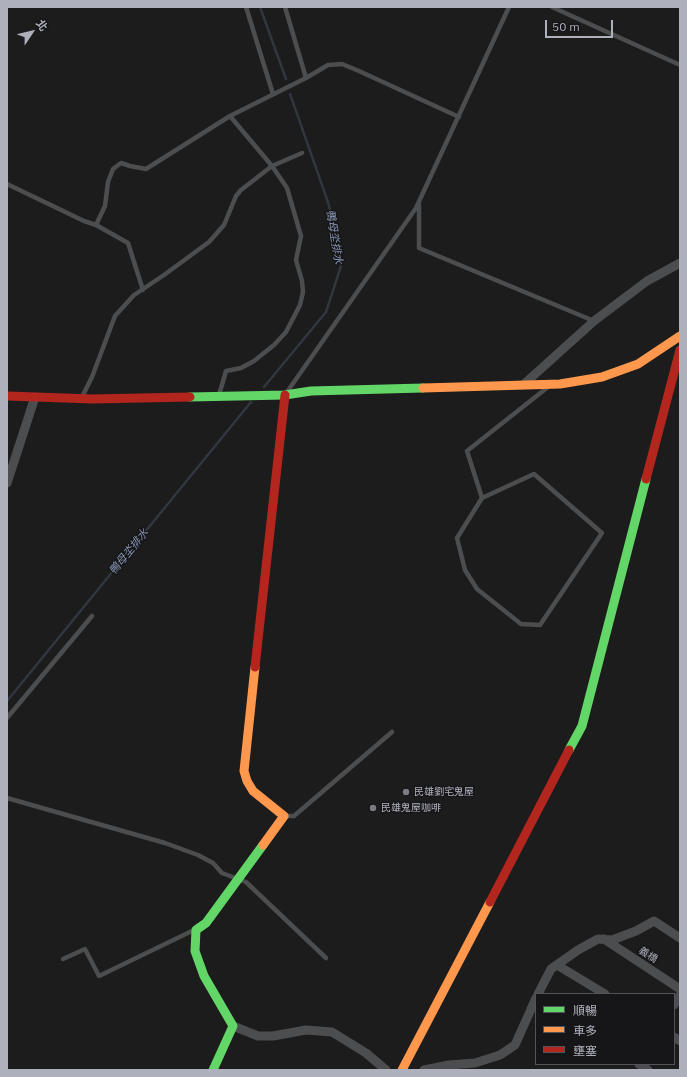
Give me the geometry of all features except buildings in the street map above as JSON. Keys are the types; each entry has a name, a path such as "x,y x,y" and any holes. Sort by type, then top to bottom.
{"street":[{"path":"523,385 594,321 647,281 680,263"},
{"path":"7,396 81,398 285,394 311,391 553,384 602,377 638,364 680,336"},
{"path":"402,1070 582,726 680,350"},
{"path":"285,394 249,738 244,771 247,781 253,791 284,816 237,879 206,924 196,930 195,951 204,976 233,1026 258,1036 273,1036 306,1030 332,1032 366,1053 386,1070"},
{"path":"7,484 35,397"},
{"path":"538,993 551,968 598,939 612,940 636,931 654,921 680,938"},
{"name":"義橋","path":"604,939 680,989"},
{"path":"557,965 603,993"},
{"path":"424,1070 449,1065 475,1063 500,1055 515,1045 535,1000"},
{"path":"213,1070 233,1026"}],"lane":[{"path":"246,7 273,94"},
{"path":"284,7 306,78"},
{"path":"285,394 416,208 509,7"},
{"path":"552,7 680,65"},
{"path":"96,225 105,206 108,182 112,168 121,163 146,169 230,116 306,78 328,65 342,64 459,117"},
{"path":"219,395 226,371 241,368 254,361 274,345 286,332 300,305 303,292 302,281 296,260 301,236 287,188 272,166 230,116"},
{"path":"81,398 92,377 115,316 134,295 209,242 224,225 236,196 241,190 272,166 302,153"},
{"path":"7,184 84,221 96,225 128,243 143,290"},
{"path":"419,202 419,248 594,321"},
{"path":"482,498 534,474 602,533 540,626 521,624 476,589 465,570 458,538 482,498 467,451 553,384"},
{"path":"7,718 92,616"},
{"path":"284,816 294,816 392,732"},
{"path":"7,798 165,843 198,855 213,863 222,873 246,882 326,958"},
{"path":"63,959 85,949 99,976 196,930"}],"waterway":[{"name":"鴨母坔排水","path":"260,7 286,79"},
{"name":"鴨母坔排水","path":"264,387 326,312 341,266 336,233 328,202 290,94"},
{"name":"鴨母坔排水","path":"7,701 251,402"}],"traffic: fast":[{"path":"190,397 285,395 311,391 423,388"},
{"path":"569,750 582,726 646,479"},
{"path":"213,1070 233,1026 204,976 195,951 196,930 206,923 263,845"}],"traffic: slow":[{"path":"423,388 560,384 602,377 638,364 680,336"},
{"path":"255,667 244,771 247,781 253,791 284,816 263,845"},
{"path":"402,1070 490,902"}],"traffic: jam":[{"path":"646,479 680,350"},
{"path":"255,667 285,395"},
{"path":"7,396 93,399 190,397"},
{"path":"490,902 569,750"}],"place":[{"name":"民雄劉宅鬼屋","path":"406,792"},
{"name":"民雄鬼屋咖啡","path":"373,808"}]}
